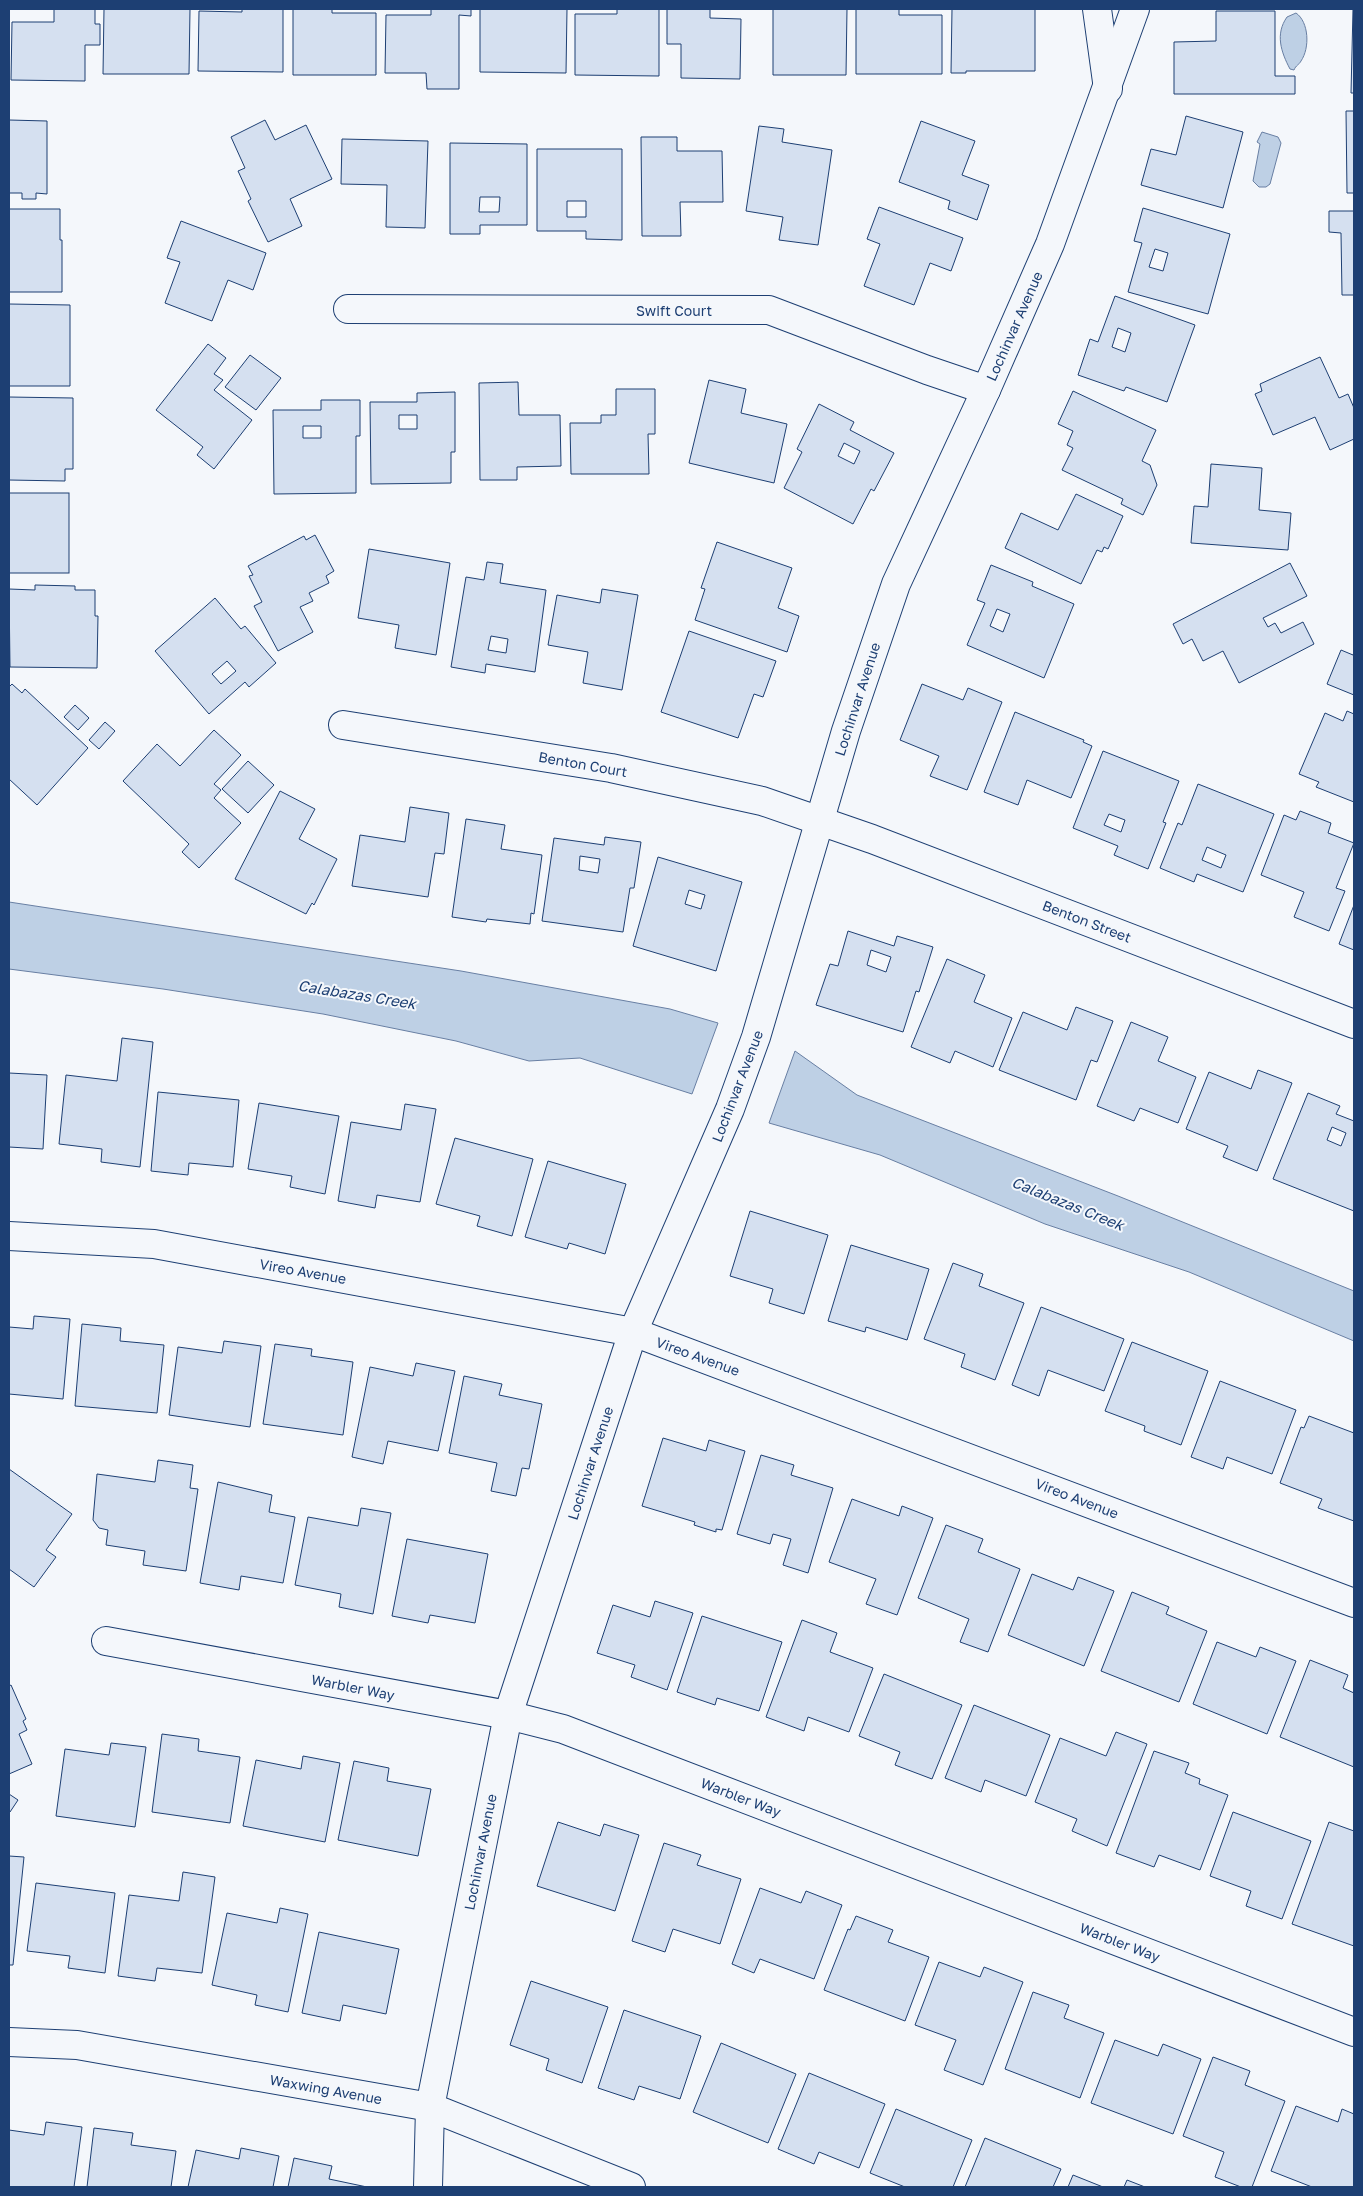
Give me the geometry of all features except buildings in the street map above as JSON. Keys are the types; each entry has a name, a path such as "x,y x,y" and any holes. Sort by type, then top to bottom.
{"street":[{"path":"1097,9 1108,89"},
{"name":"Lochinvar Avenue","path":"428,2187 430,2107 508,1714 633,1332 730,1109 750,1055 846,731 896,584 986,390 1050,244 1108,89 1135,9"},
{"name":"Swift Court","path":"348,309 768,310 927,370 986,390"},
{"name":"Benton Court","path":"343,725 611,768 762,801 820,820"},
{"name":"Benton Street","path":"820,820 1354,1024"},
{"name":"Vireo Avenue","path":"9,1236 154,1244 633,1332 1354,1603"},
{"name":"Warbler Way","path":"106,1641 508,1714 563,1729 1354,2032"},
{"name":"Waxwing Avenue","path":"9,2042 77,2045 430,2107 631,2187"}],"water":[{"path":"1296,13 1304,22 1307,42 1304,56 1294,70 1290,69 1284,56 1280,36 1283,23 1287,17"},
{"path":"1262,132 1278,137 1281,143 1270,184 1266,187 1259,187 1253,181 1260,144 1257,142"},
{"name":"Calabazas Creek","path":"9,902 461,971 670,1009 718,1023 692,1094 580,1058 529,1061 456,1041 323,1014 163,989 9,969"},
{"name":"Calabazas Creek","path":"795,1051 857,1095 1118,1196 1354,1291 1354,1341 1189,1272 1045,1224 880,1155 769,1123"}]}
